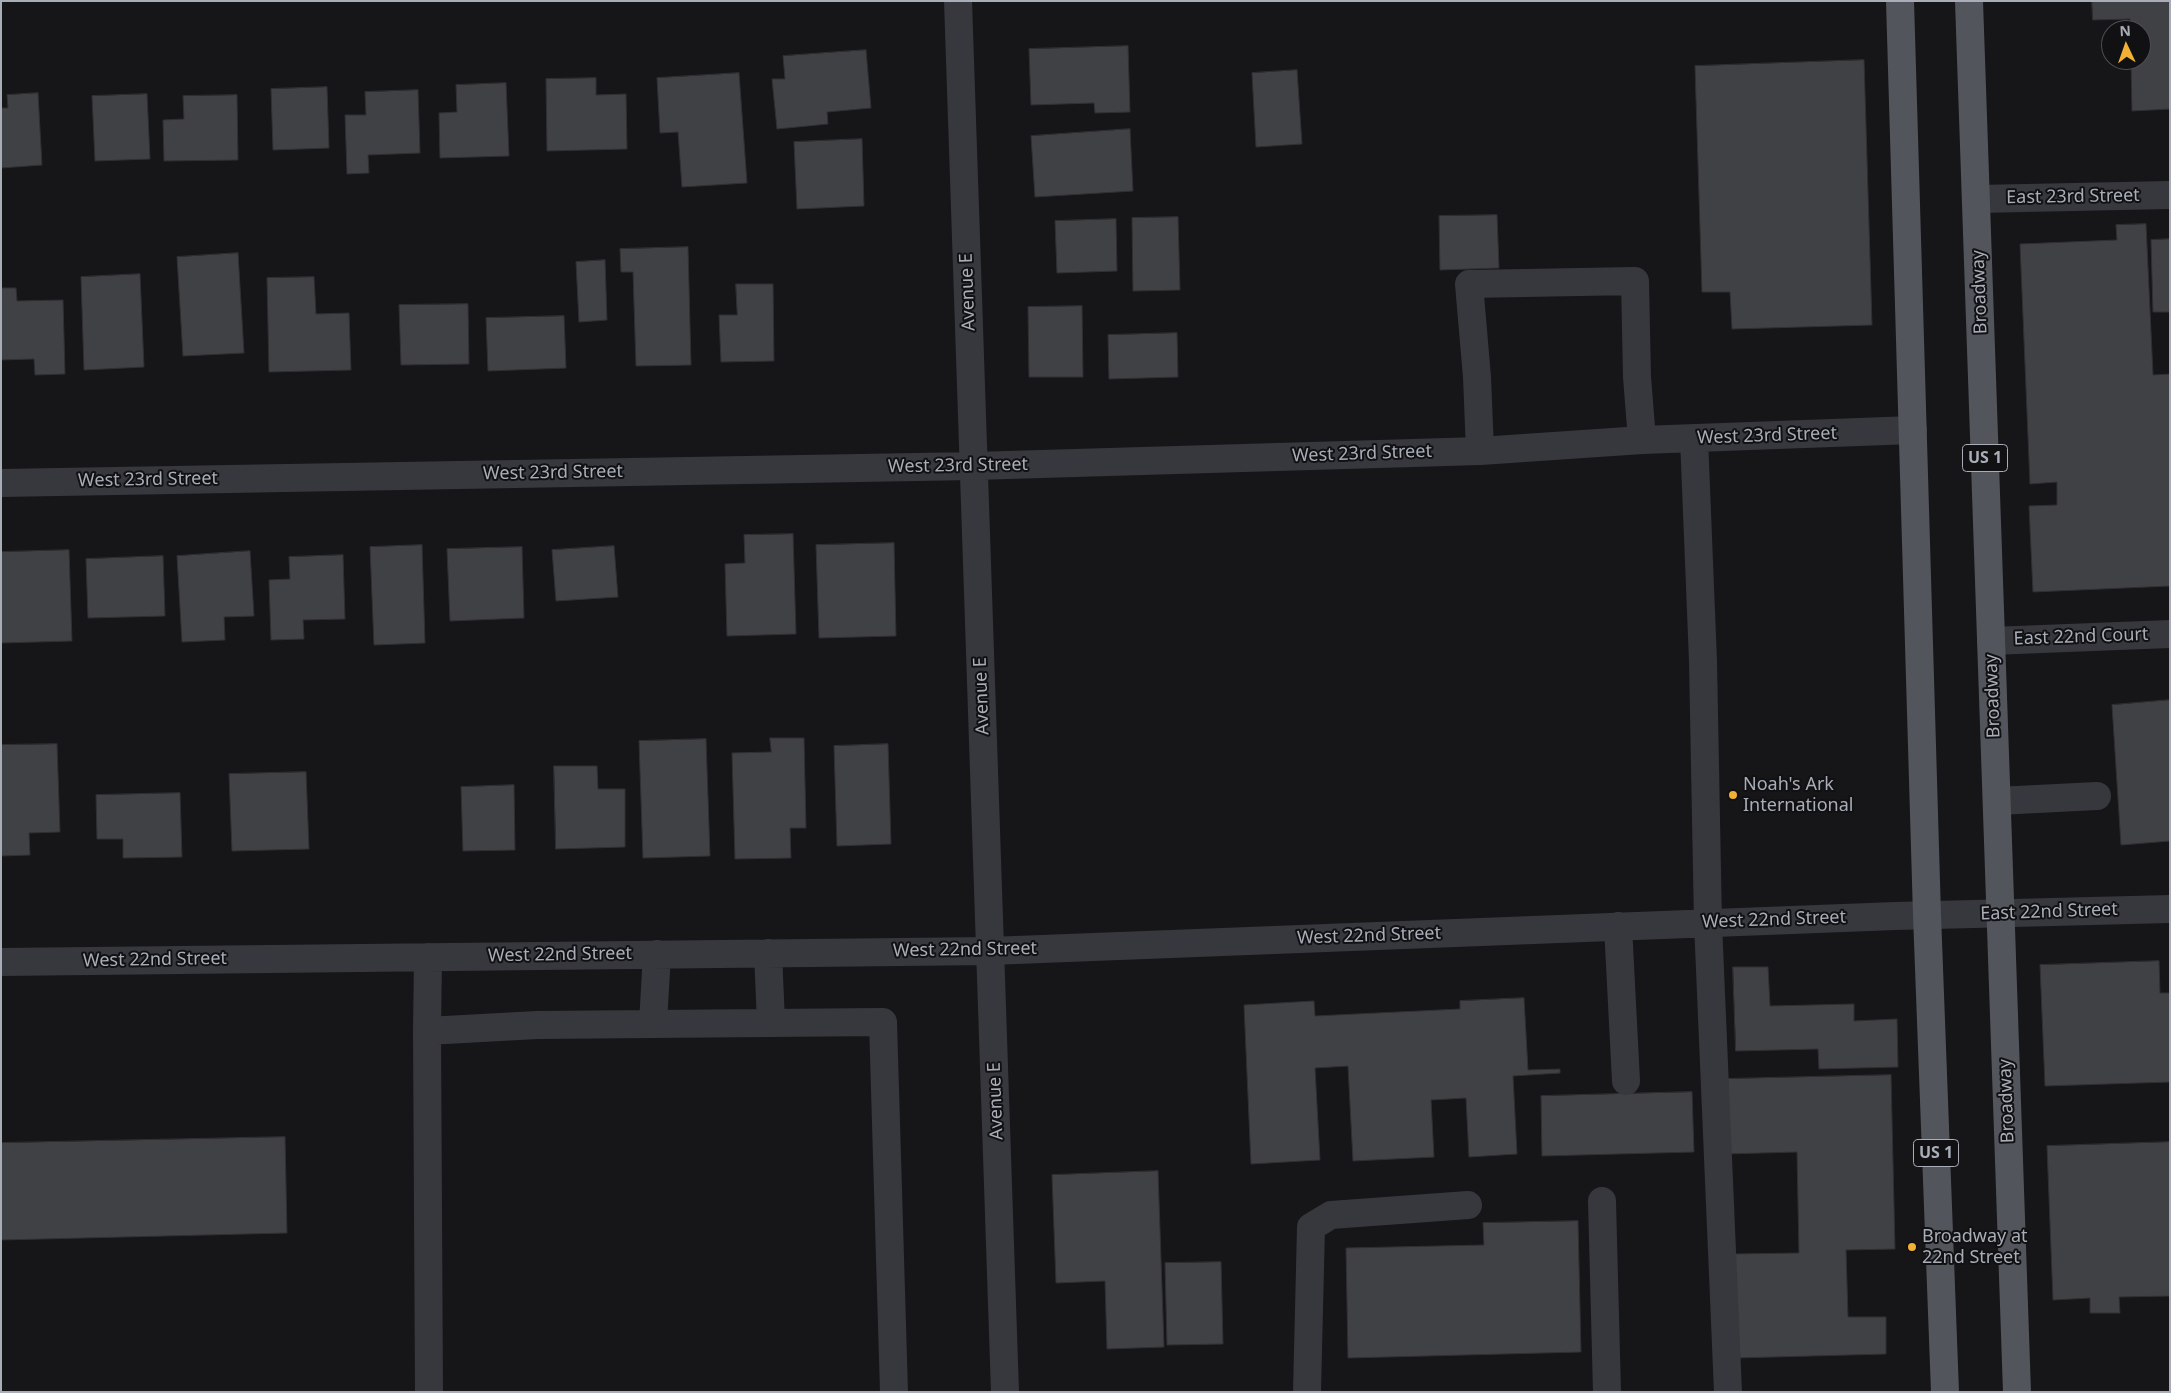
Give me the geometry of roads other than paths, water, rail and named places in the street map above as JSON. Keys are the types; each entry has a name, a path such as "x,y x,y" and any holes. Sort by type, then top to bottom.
{"main road":[{"name":"US 1","path":"1900,1 1927,915 1945,1392"},
{"name":"Broadway","path":"1969,1 2017,1392"}],"street":[{"name":"Avenue E","path":"958,1 1006,1392"},
{"name":"East 23rd Street","path":"1977,199 2170,195"},
{"path":"1480,451 1477,377 1469,284 1635,281 1642,440"},
{"name":"West 23rd Street","path":"1,483 974,466 1480,451 1642,440 1913,430"},
{"path":"1694,438 1703,661 1708,923 1728,1392"},
{"name":"East 22nd Court","path":"1991,641 2170,634"},
{"path":"1997,801 2097,796"},
{"name":"East 22nd Street","path":"1927,915 2170,909"},
{"name":"West 22nd Street","path":"1,962 990,950 1927,915"},
{"path":"1618,926 1626,1080"},
{"path":"768,953 771,1022"},
{"path":"653,1023 657,954"},
{"path":"428,957 429,1392"},
{"path":"427,1031 537,1025 883,1022 894,1392"},
{"path":"1602,1201 1607,1392"},
{"path":"1306,1392 1311,1227 1331,1215 1468,1205"}],"place":[{"name":"Noah's Ark International","path":"1733,795"},
{"name":"Broadway at 22nd Street","path":"1912,1247"}]}
